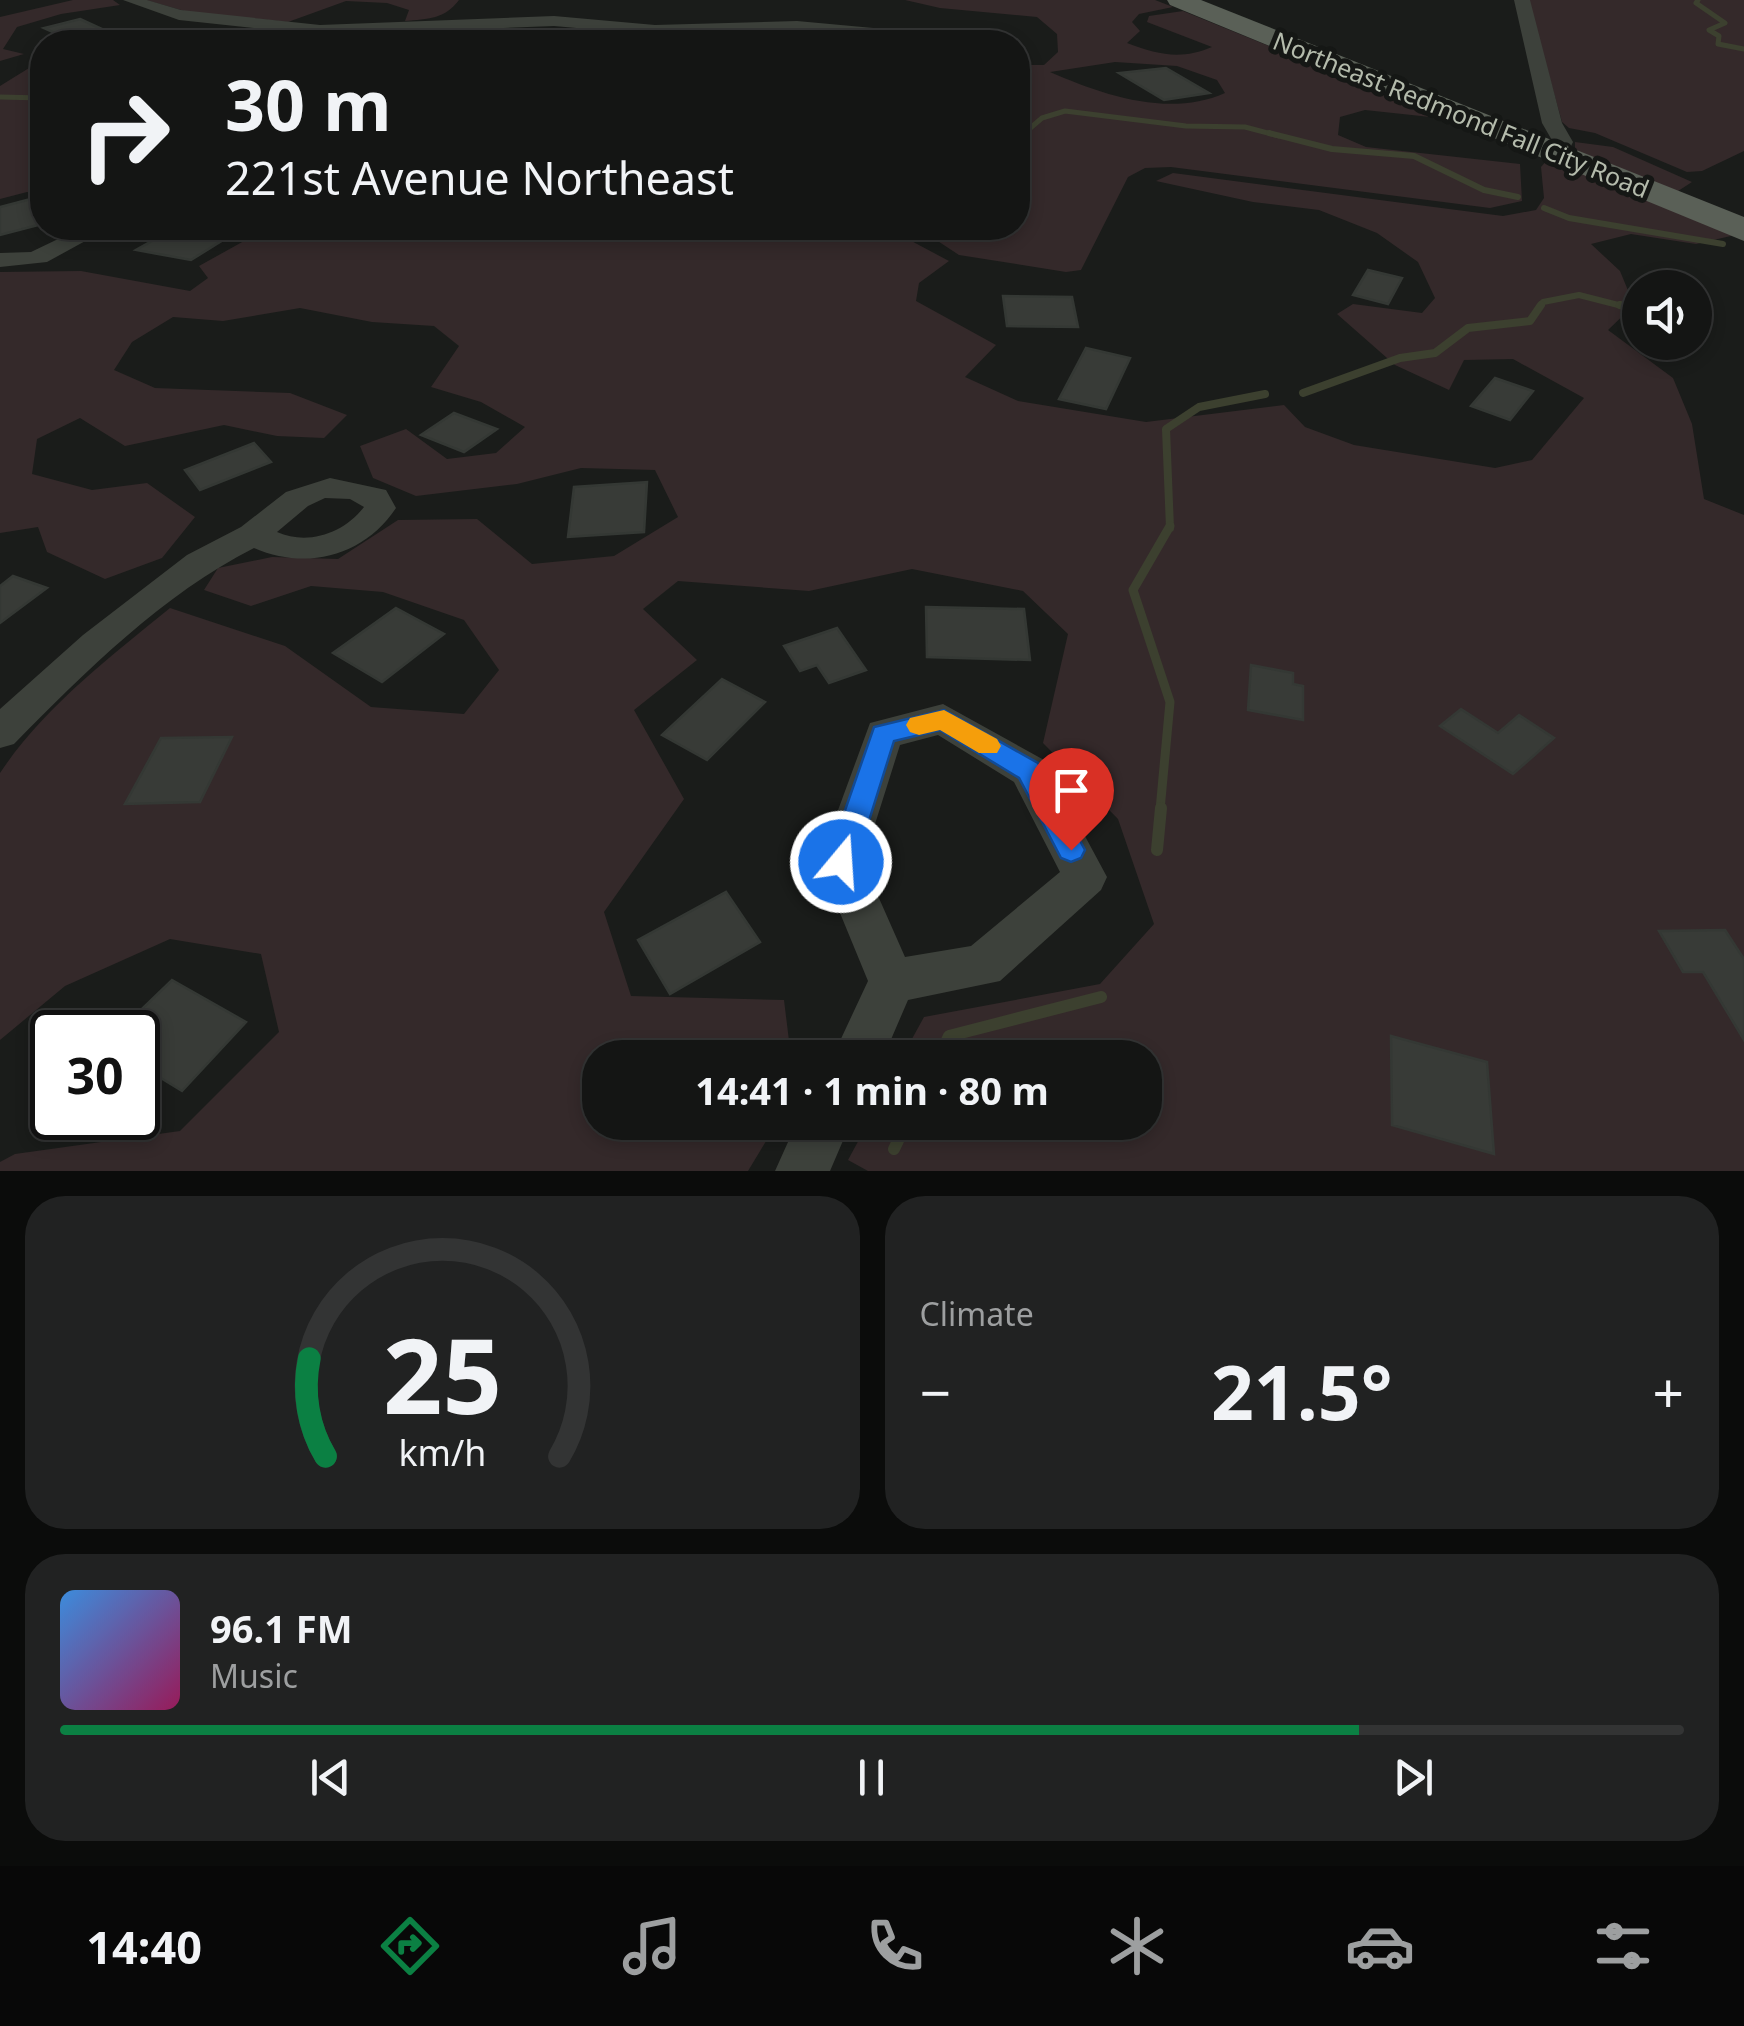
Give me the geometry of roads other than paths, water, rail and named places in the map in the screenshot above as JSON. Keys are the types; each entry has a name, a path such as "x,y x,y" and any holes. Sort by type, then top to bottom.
{"main road":[{"name":"Northeast Redmond Fall City Road","path":"1179,0 1744,230"}],"street":[{"path":"131,0 179,15 320,30 554,20 655,30"},
{"path":"1522,0 1552,124 1562,142 1558,154"},
{"path":"453,24 468,6"},
{"path":"737,30 800,20 866,30"},
{"path":"0,260 22,262 43,257 75,240"},
{"path":"0,732 37,696 202,560 256,533"},
{"path":"865,1040 892,982 841,862 884,734 944,719 1029,770 1085,877 984,966 892,982"},
{"path":"802,1171 817,1140"}],"waterway":[{"path":"1698,0 1696,3 1725,23 1709,30 1719,36 1718,44 1744,49"},
{"path":"0,97 30,98"},
{"path":"1030,128 1042,118 1065,111 1186,126 1245,127 1279,136"},
{"path":"1269,133 1332,149 1414,156 1484,190 1518,197"},
{"path":"1544,208 1569,218 1723,244"},
{"path":"1541,305 1579,295 1622,306"},
{"path":"1303,393 1400,358 1435,353 1468,328 1530,321 1541,305"},
{"path":"1170,526 1166,429 1199,407 1265,394"},
{"path":"1160,810 1170,702 1133,590 1170,526"},
{"path":"1157,850 1161,808"},
{"path":"947,1040 949,1036 1101,997"},
{"path":"894,1149 898,1140"}]}
